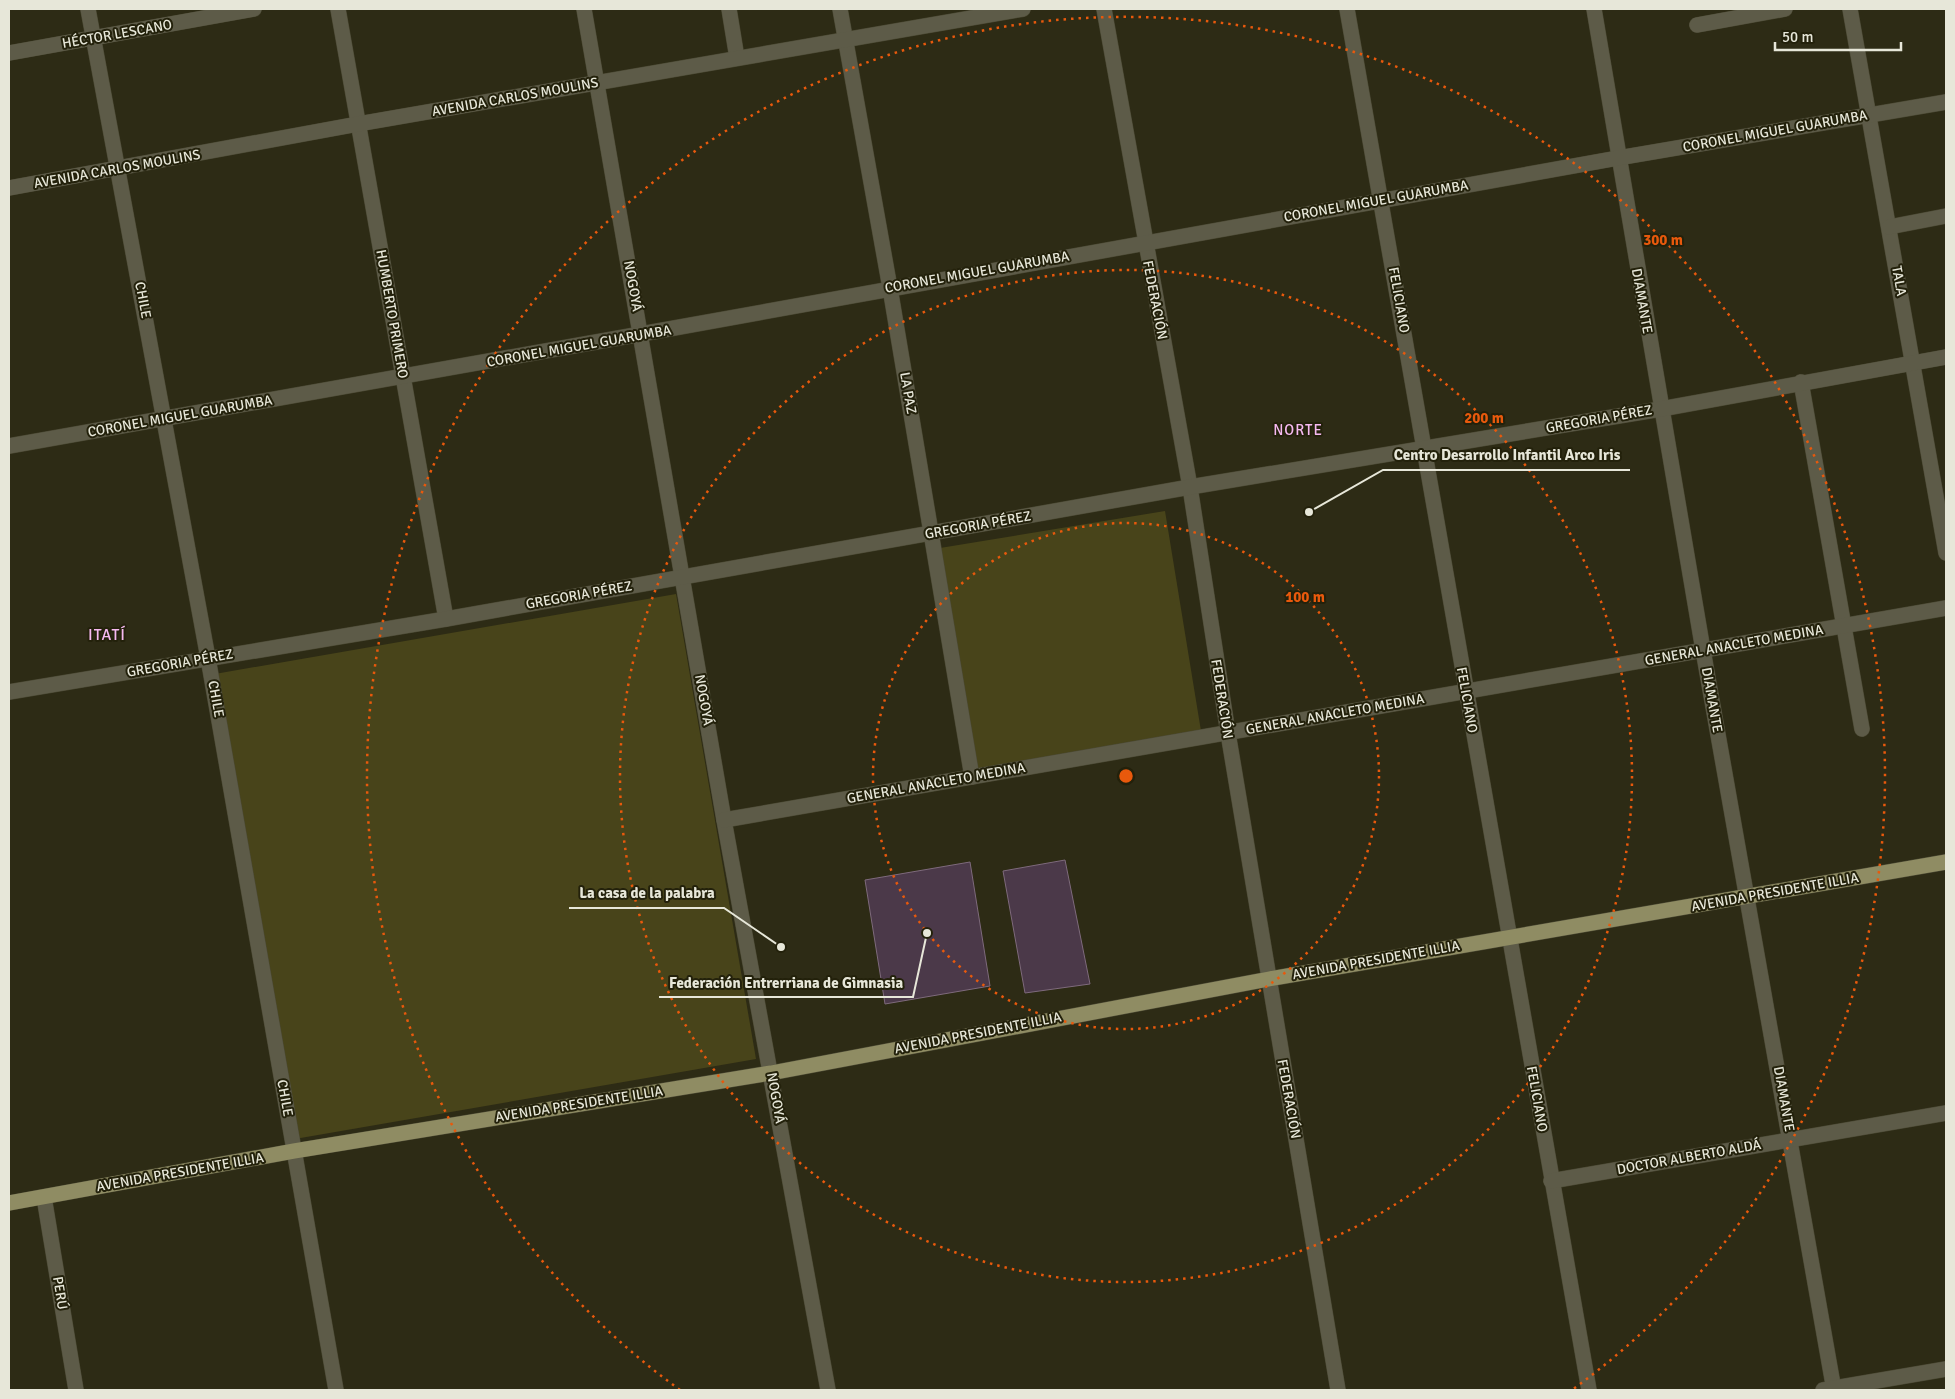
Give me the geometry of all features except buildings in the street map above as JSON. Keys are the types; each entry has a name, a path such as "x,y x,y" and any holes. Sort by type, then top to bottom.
{"main road":[{"name":"AVENIDA PRESIDENTE ILLIA","path":"9,1203 294,1151 771,1072 1269,978 1946,862"}],"street":[{"name":"CHILE","path":"88,9 208,658 336,1390"},
{"name":"HÉCTOR LESCANO","path":"9,53 254,9"},
{"name":"HUMBERTO PRIMERO","path":"338,9 446,619"},
{"name":"NOGOYÁ","path":"584,9 642,334 724,820 828,1390"},
{"path":"729,9 737,58"},
{"name":"LA PAZ","path":"840,9 890,288 972,777"},
{"name":"AVENIDA CARLOS MOULINS","path":"9,188 358,124 1022,9"},
{"name":"FEDERACIÓN","path":"1104,9 1190,487 1228,733 1338,1390"},
{"name":"FELICIANO","path":"1347,9 1382,200 1551,1181 1589,1390"},
{"name":"DIAMANTE","path":"1594,9 1703,650 1791,1139 1830,1390"},
{"path":"1697,25 1785,9"},
{"name":"TALA","path":"1850,9 1946,553"},
{"name":"CORONEL MIGUEL GUARUMBA","path":"9,446 403,377 1145,242 1946,102"},
{"path":"1889,227 1946,216"},
{"name":"GREGORIA PÉREZ","path":"9,692 446,619 1190,487 1661,409 1946,357"},
{"path":"1801,382 1862,729"},
{"name":"GENERAL ANACLETO MEDINA","path":"724,820 1946,608"},
{"name":"DOCTOR ALBERTO ALDÁ","path":"1551,1181 1946,1113"},
{"name":"PERÚ","path":"44,1197 76,1390"},
{"path":"1830,1390 1946,1369"}],"shaded area":[{"path":"1165,511 1201,731 976,769 940,548"},
{"path":"676,594 756,1059 289,1140 209,675"}],"place":[{"name":"Centro Desarrollo Infantil Arco Iris","path":"1309,512"},
{"name":"Federación Entrerriana de Gimnasia","path":"927,933"},
{"name":"La casa de la palabra","path":"781,947"}],"district":[{"name":"NORTE","path":"1298,430"},
{"name":"ITATÍ","path":"107,635"}]}
